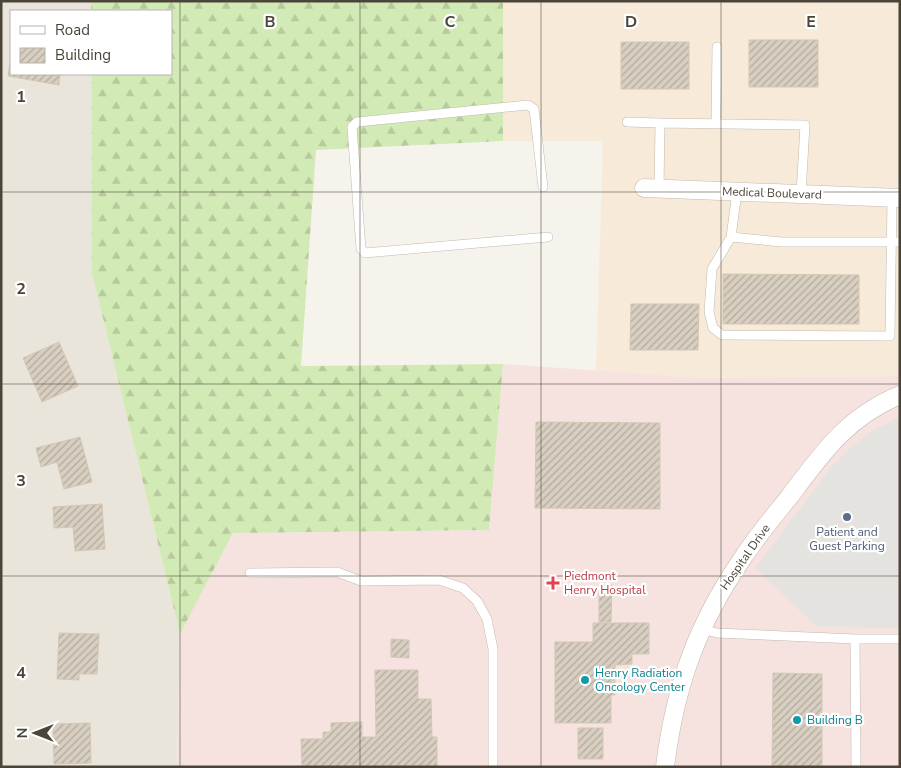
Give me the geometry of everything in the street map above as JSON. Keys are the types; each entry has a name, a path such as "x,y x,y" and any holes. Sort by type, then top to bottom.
{"street":[{"name":"Medical Boulevard","path":"651,189 896,198"},
{"name":"Hospital Drive","path":"665,767 670,730 682,680 702,629 724,586 743,556 828,446 855,420 879,404 900,395"}],"lane":[{"path":"716,123 717,47"},
{"path":"543,187 534,109 528,105 357,122 352,127 361,249 365,253 548,237"},
{"path":"627,122 805,125 801,194"},
{"path":"651,189 660,123"},
{"path":"737,192 731,237 712,269 709,312 713,328 722,335 900,336"},
{"path":"890,336 896,242 896,198"},
{"path":"731,237 781,242 896,242"},
{"path":"250,573 337,572 361,581 439,580 463,588 477,601 487,619 493,649 493,767"},
{"path":"702,629 717,633 900,639"},
{"path":"855,639 856,767"}],"shaded area":[{"path":"1,1 91,1 91,10 10,10 10,75 92,75 92,273 180,634 177,767 1,767"},
{"path":"503,1 900,1 900,376 699,378 596,372 603,141 503,141"},
{"name":"Piedmont Henry Hospital","path":"503,364 699,378 900,376 900,767 177,767 180,634 233,533 489,530"},
{"name":"Patient and Guest Parking","path":"900,417 900,628 817,627 755,568 832,466 852,446 873,430"}],"green space":[{"path":"91,1 503,1 503,141 316,150 301,366 503,364 489,530 233,533 180,634 92,273 92,75 172,75 172,10 91,10"}],"building":[{"path":"749,40 818,40 818,87 749,87"},
{"path":"621,42 689,42 689,89 621,89"},
{"path":"10,63 10,75 60,75 59,85 8,76"},
{"path":"723,274 859,275 859,324 723,324"},
{"path":"631,304 699,304 698,350 630,350"},
{"path":"59,342 78,386 42,402 23,358"},
{"path":"536,422 660,423 660,509 535,508"},
{"path":"80,437 92,482 64,489 57,462 41,467 36,448"},
{"path":"102,504 105,549 75,551 73,527 54,528 53,507"},
{"path":"599,585 612,585 611,622 599,622"},
{"name":"Henry Radiation Oncology Center","path":"593,623 649,623 649,654 632,654 632,664 615,665 615,695 611,695 611,723 555,723 555,642 593,642"},
{"path":"59,633 99,634 97,674 79,674 79,680 57,679"},
{"path":"391,639 409,640 409,658 391,657"},
{"path":"375,670 418,670 418,699 431,699 432,737 437,737 437,767 302,767 301,739 323,739 323,732 331,732 331,723 362,722 362,737 376,737"},
{"name":"Building B","path":"773,673 822,674 822,767 772,767"},
{"path":"90,723 91,763 54,764 53,724"},
{"path":"578,728 603,728 603,759 578,759"}],"place":[{"name":"Patient and Guest Parking","path":"847,517"},
{"name":"Piedmont Henry Hospital","path":"553,583"},
{"name":"Henry Radiation Oncology Center","path":"585,680"},
{"name":"Building B","path":"797,720"}]}
